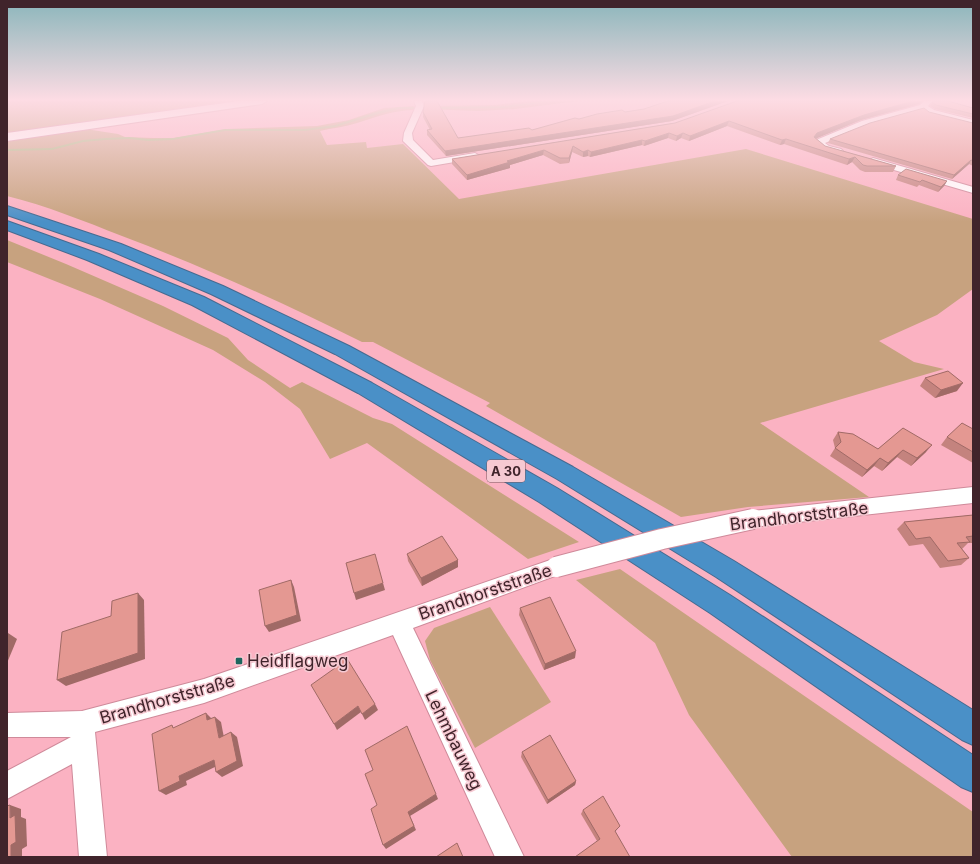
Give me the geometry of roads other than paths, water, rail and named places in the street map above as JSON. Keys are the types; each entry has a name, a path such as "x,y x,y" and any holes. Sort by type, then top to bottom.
{"highway":[{"name":"A 30","path":"7,210 129,253 218,290 342,350 597,492 725,569 973,729"},
{"name":"A 30","path":"7,225 93,257 198,301 365,388 548,495 720,604 973,775"}],"street":[{"path":"408,141 431,163 486,154"},
{"path":"821,141 819,142 826,148 847,154"},
{"path":"864,158 973,190"},
{"name":"Brandhorststraße","path":"7,724 83,733 204,690 255,674 556,567 662,539 753,519 973,495"},
{"name":"Lehmbauweg","path":"398,622 510,857"},
{"path":"7,786 83,733"},
{"path":"83,733 93,857"}],"waterway":[{"path":"7,150 52,149 82,141"}],"place":[{"name":"Heidflagweg","path":"239,661"}]}
